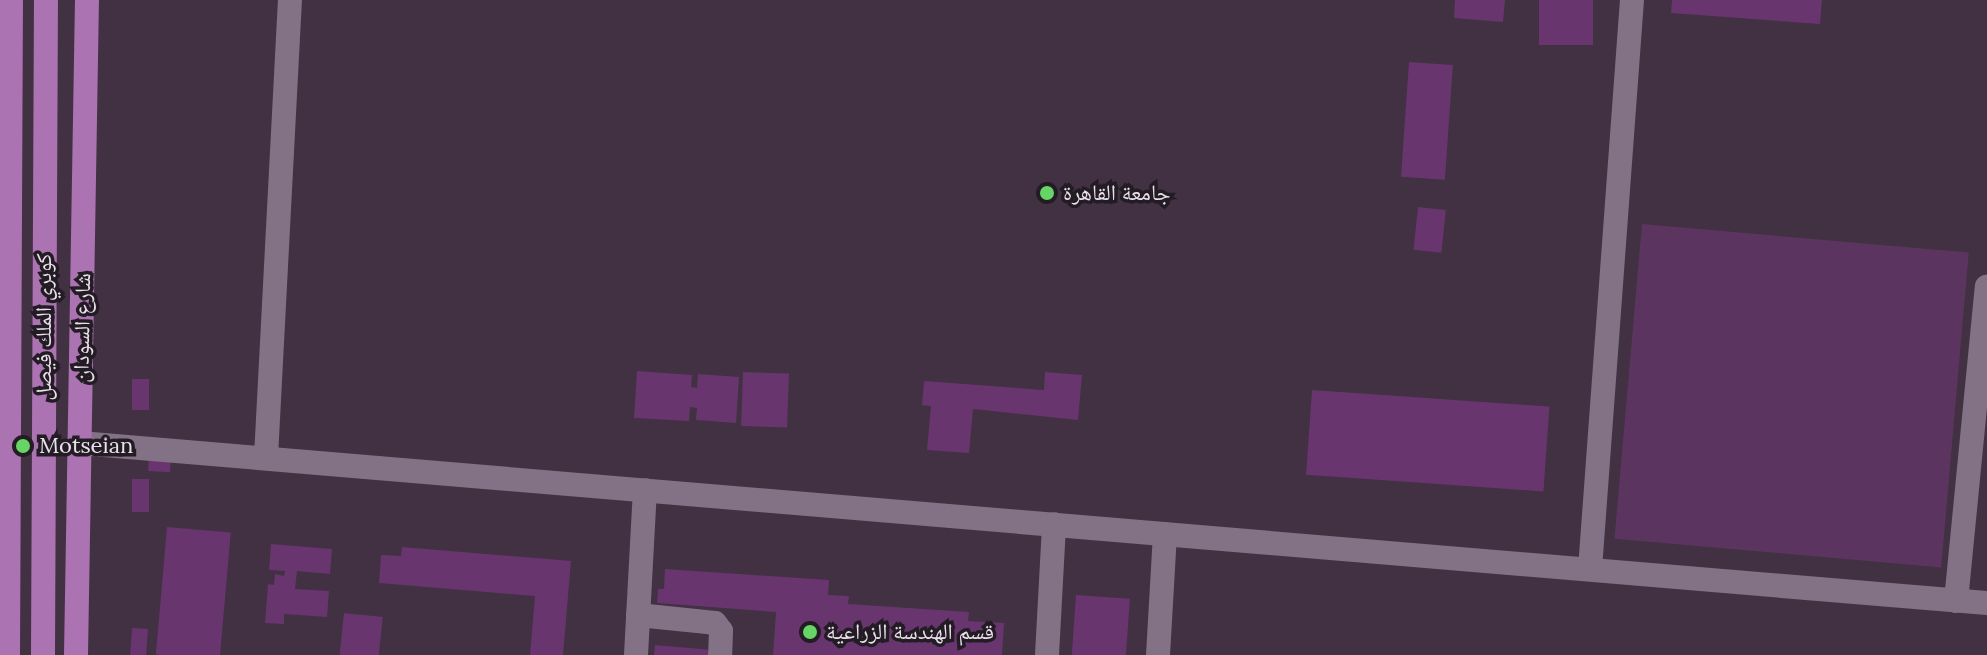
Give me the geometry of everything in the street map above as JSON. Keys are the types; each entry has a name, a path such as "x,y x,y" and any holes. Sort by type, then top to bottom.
{"main road":[{"name":"كوبري الملك فيصل","path":"8,655 11,0"},
{"name":"كوبري الملك فيصل","path":"43,655 46,0"},
{"name":"شارع السودان","path":"76,655 87,0"}],"lane":[{"path":"266,457 290,0"},
{"path":"1590,569 1632,0"},
{"path":"1956,601 1987,287"},
{"path":"80,443 1987,603"},
{"path":"636,655 645,490"},
{"path":"1047,655 1054,524"},
{"path":"1158,655 1165,534"},
{"path":"638,615 715,623 721,631 720,655"}],"shaded area":[{"path":"1642,224 1969,253 1941,567 1614,539"}],"building":[{"path":"1455,0 1505,0 1503,22 1454,18"},
{"path":"1539,0 1593,0 1593,45 1539,45"},
{"path":"1672,0 1822,0 1820,24 1671,13"},
{"path":"1409,62 1453,65 1445,180 1401,177"},
{"path":"1418,207 1446,210 1441,253 1414,250"},
{"path":"637,371 692,375 691,387 697,388 698,374 739,377 736,423 696,420 697,408 690,407 689,421 634,418"},
{"path":"743,372 789,374 787,428 741,426"},
{"path":"1045,372 1082,375 1078,420 973,409 969,453 927,450 931,406 922,405 924,381 1044,390"},
{"path":"132,379 149,379 149,410 132,410"},
{"path":"1312,390 1549,407 1543,491 1306,475"},
{"path":"149,454 171,455 170,472 148,471"},
{"path":"132,479 149,479 149,512 132,512"},
{"path":"167,527 231,533 220,655 156,655"},
{"path":"271,544 332,549 330,574 297,571 295,589 329,591 327,617 284,614 284,624 265,623 268,584 274,585 275,574 284,576 285,571 269,570"},
{"path":"402,547 571,561 563,655 530,655 535,596 379,583 381,555 401,556"},
{"path":"665,569 829,580 828,595 849,596 848,604 969,612 968,621 1004,623 1002,655 773,655 776,612 657,603 658,589 664,589"},
{"path":"1076,595 1130,599 1126,655 1072,655"},
{"path":"344,613 383,617 379,655 340,655"},
{"path":"132,628 148,629 146,655 130,655"},
{"path":"655,645 712,650 711,655 654,655"}],"place":[{"name":"جامعة القاهرة","path":"1047,193"},
{"name":"Motseian","path":"23,446"},
{"name":"قسم الهندسة الزراعية","path":"810,632"}]}
